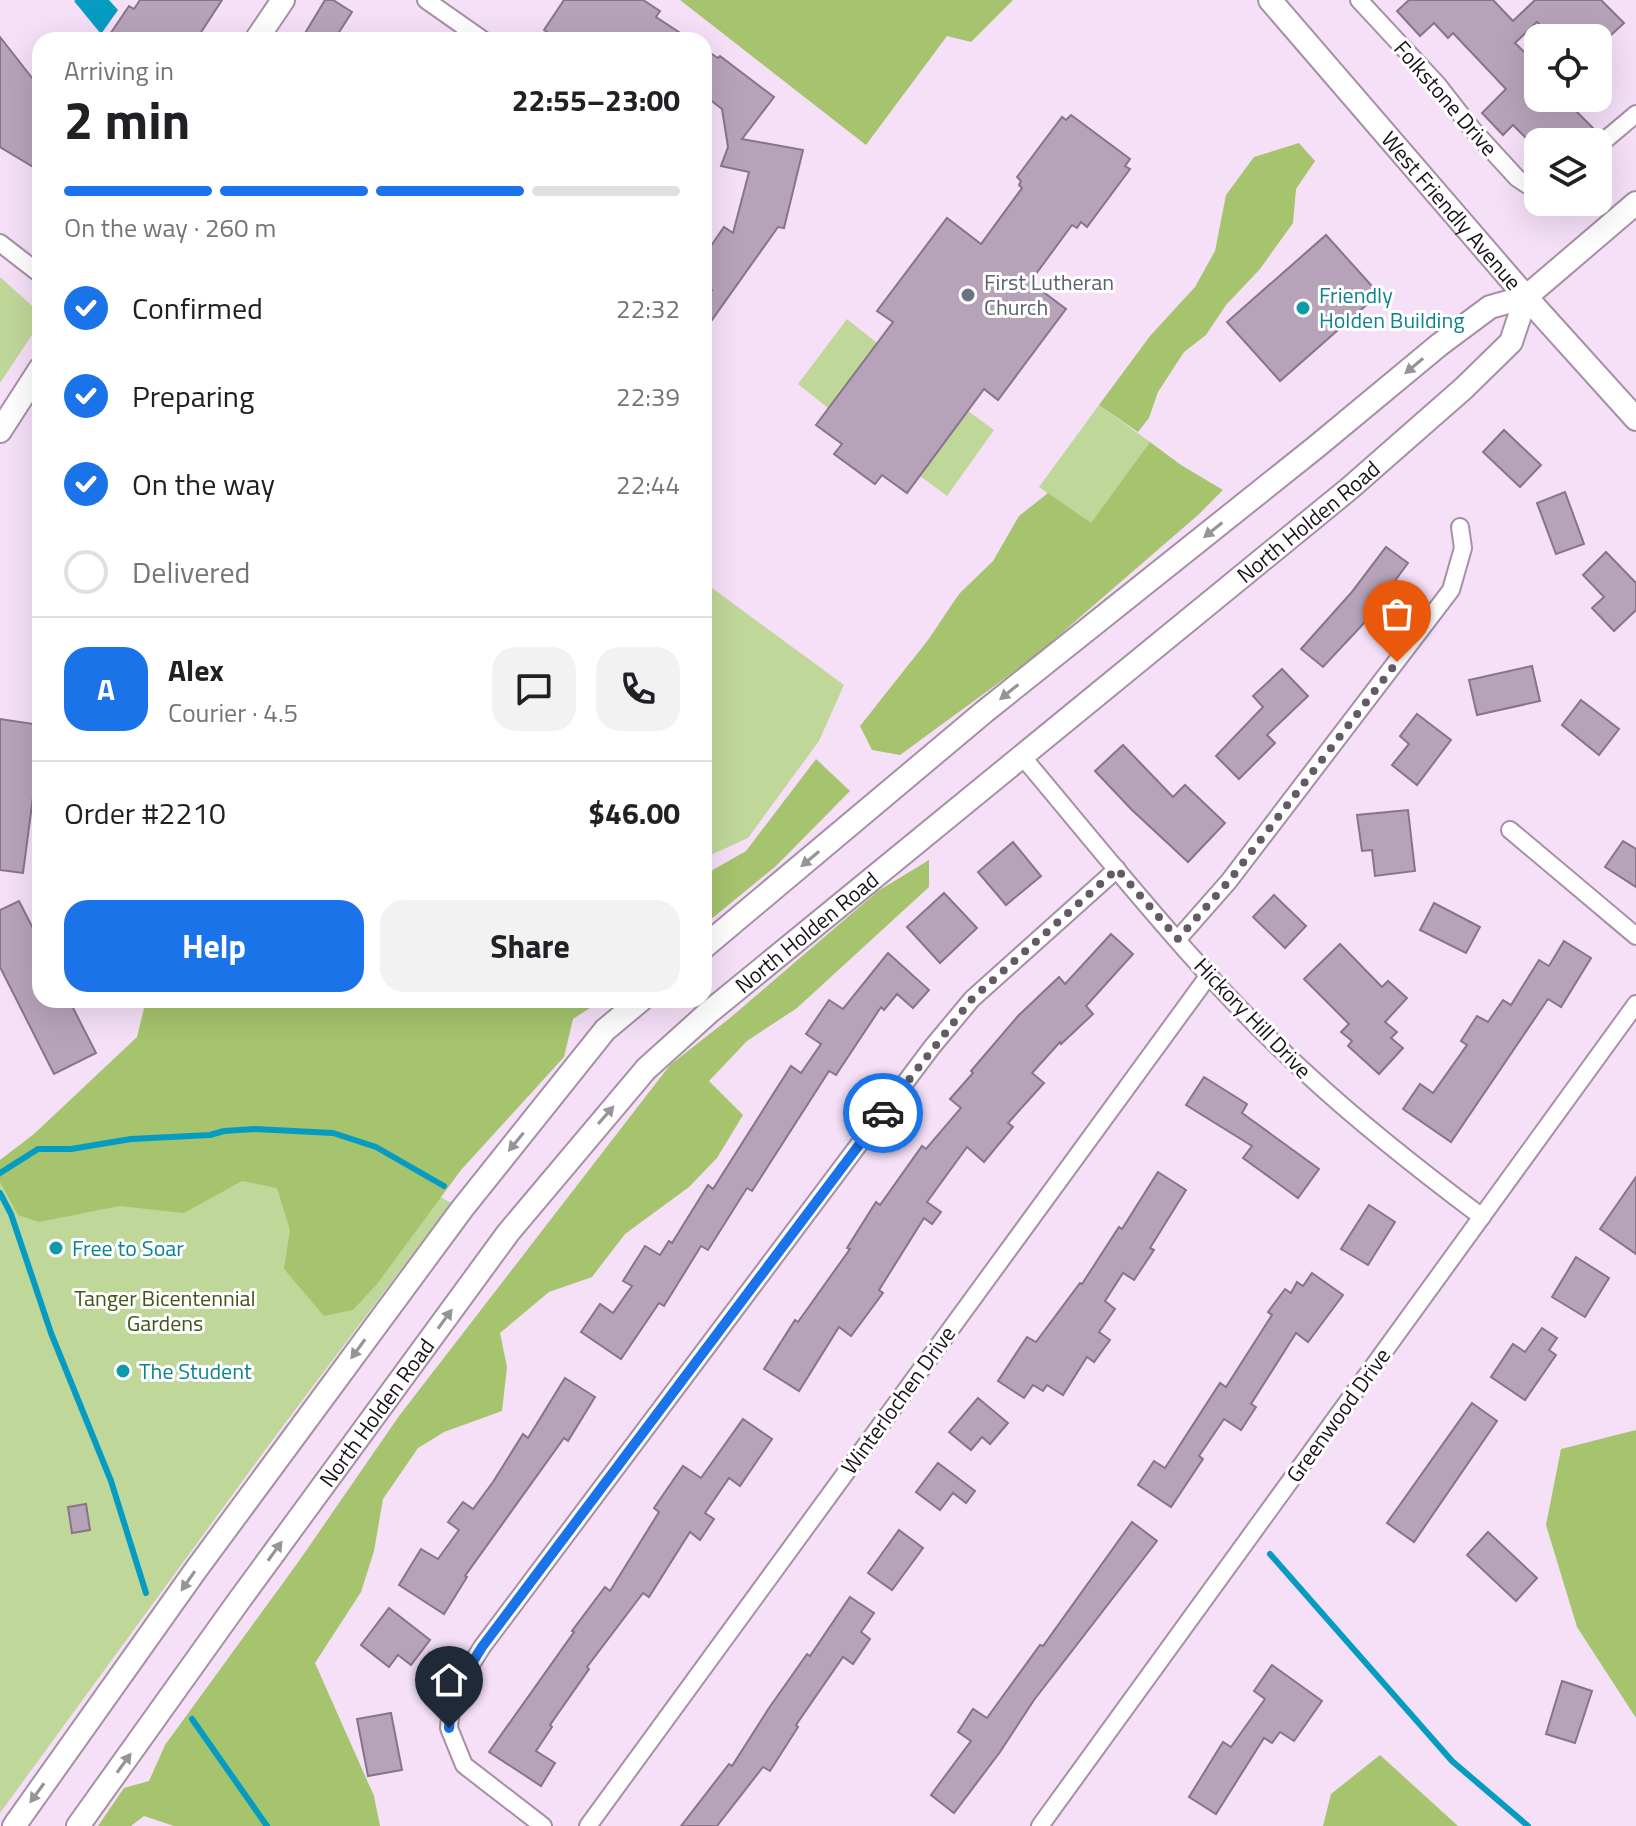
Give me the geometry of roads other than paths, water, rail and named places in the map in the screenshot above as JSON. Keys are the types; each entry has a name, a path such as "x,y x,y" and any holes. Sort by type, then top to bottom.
{"main road":[{"path":"261,32 283,0"},
{"name":"West Friendly Avenue","path":"1270,0 1526,297 1636,419"},
{"path":"712,940 984,712 1439,345 1490,307 1526,297 1636,203"},
{"name":"North Holden Road","path":"78,1826 508,1233 646,1069 708,1013 1350,488 1464,388 1511,342 1526,297"},
{"path":"0,431 32,381"},
{"path":"14,1826 204,1559 462,1209 605,1030 631,1008"}],"street":[{"path":"426,0 472,32"},
{"name":"Folkstone Drive","path":"1359,0 1437,84 1472,129 1524,183"},
{"path":"1612,134 1636,114"},
{"path":"0,243 32,268"},
{"path":"1178,939 1229,881 1451,590 1463,548 1460,527"},
{"name":"Hickory Hill Drive","path":"1021,755 1209,975 1306,1074 1422,1172 1482,1217"},
{"path":"1510,830 1636,936"},
{"path":"543,1826 464,1765 449,1728 452,1695 482,1647 932,1047 972,999 1117,869"},
{"name":"Winterlochen Drive","path":"588,1826 1209,975"},
{"name":"Greenwood Drive","path":"1040,1826 1636,1004"}],"water":[{"path":"109,0 118,10 99,32 74,1"}],"waterway":[{"path":"0,1173 38,1149 71,1149 131,1139 255,1129 333,1133 376,1147 444,1186"},
{"path":"0,1193 11,1214 51,1333 111,1481 146,1593"},
{"path":"1270,1554 1452,1761 1528,1826"},
{"path":"192,1719 267,1826"}],"place":[{"name":"First Lutheran Church","path":"968,295"},
{"name":"Friendly Holden Building","path":"1303,308"},
{"name":"Free to Soar","path":"56,1248"},
{"name":"The Student","path":"123,1371"}],"park label":[{"name":"Tanger Bicentennial Gardens","path":"165,1310"}]}
